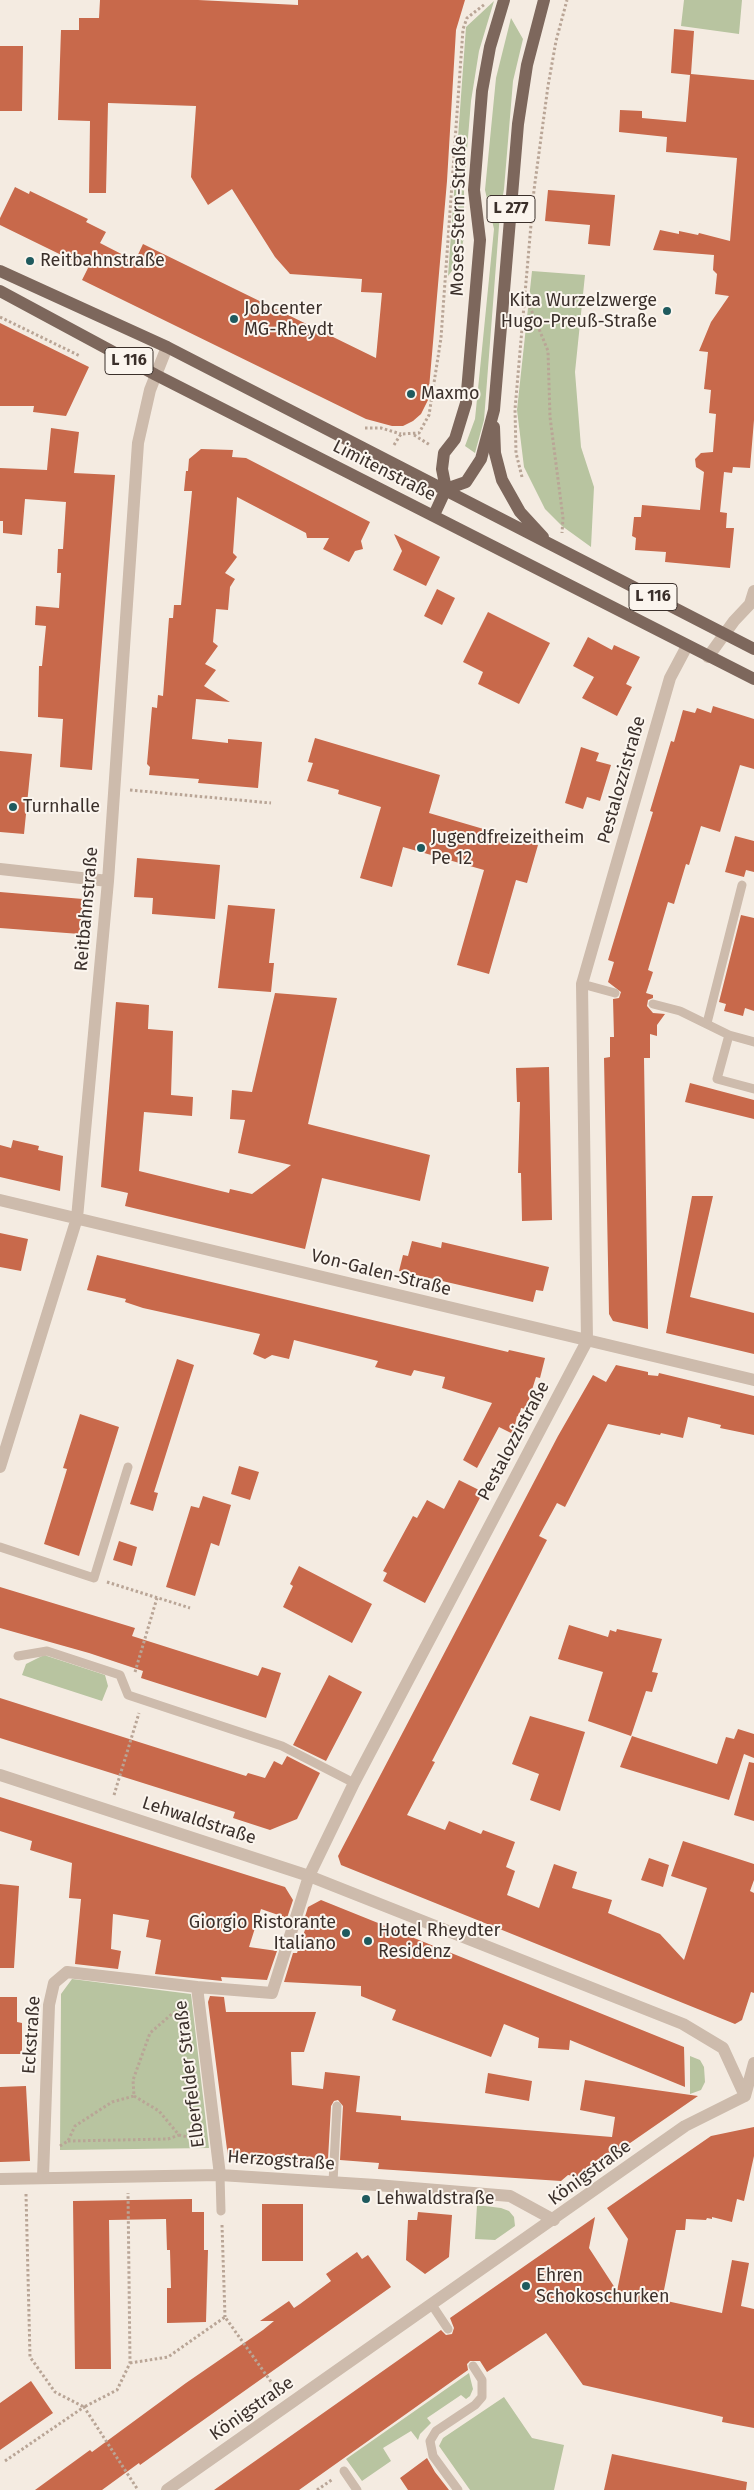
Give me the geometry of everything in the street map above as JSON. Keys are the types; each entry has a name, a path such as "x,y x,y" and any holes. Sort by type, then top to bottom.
{"main road":[{"name":"Moses-Stern-Straße","path":"446,489 442,470 444,453 455,439 466,404 480,240 474,190 482,91 490,47 504,0"},
{"name":"L 277","path":"446,489 466,482 481,459 494,410 518,124 526,65 544,0"},
{"name":"Limitenstraße","path":"0,271 167,347 446,489 754,650"},
{"name":"Limitenstraße","path":"0,291 156,374 434,515 708,658 754,679"},
{"name":"L 116","path":"494,410 495,453 502,480 520,512 551,545"},
{"path":"434,515 446,489"}],"street":[{"name":"Reitbahnstraße","path":"0,1467 77,1218 108,881 138,443 156,374 167,347"},
{"path":"708,658 734,621 750,604 754,591"},
{"name":"Pestalozzistraße","path":"309,1876 354,1783 586,1342 582,984 670,678 687,646"},
{"path":"0,869 108,881"},
{"name":"Von-Galen-Straße","path":"0,1200 586,1342 754,1380"},
{"name":"Lehwaldstraße","path":"0,1775 110,1809 309,1876 683,2024 723,2048 750,2096"},
{"name":"Elberfelder Straße","path":"220,2175 197,1988 272,1992 309,1876"},
{"name":"Eckstraße","path":"43,2177 49,2006 54,1984 67,1972 197,1988"},
{"path":"750,2096 754,2063"},
{"name":"Königstraße","path":"167,2490 554,2220 685,2126 750,2096"},
{"name":"Herzogstraße","path":"0,2179 220,2175 333,2182 510,2196 554,2220"}],"lane":[{"path":"707,1023 742,885"},
{"path":"582,984 615,993"},
{"path":"653,1004 680,1011 729,1035 754,1042"},
{"path":"729,1035 717,1079 754,1089"},
{"path":"0,1547 94,1578 128,1467"},
{"path":"18,1656 47,1651 120,1675 128,1695 282,1746 354,1783"},
{"path":"333,2182 337,2106"},
{"path":"220,2175 221,2212"},
{"path":"432,2305 448,2329"},
{"path":"458,2490 433,2456 430,2441 436,2431 475,2405 482,2397 482,2380 473,2366"},
{"path":"344,2471 357,2490"}],"path":[{"path":"386,459 401,434 419,433 429,415 442,338 463,29 467,18 489,0"},
{"path":"523,478 516,453 515,409 534,190 548,86 566,0"},
{"path":"525,295 541,330 548,351 550,416 563,518 562,533"},
{"path":"555,528 568,537"},
{"path":"113,789 271,803"},
{"path":"94,1578 190,1608"},
{"path":"128,1695 157,1598"},
{"path":"110,1809 143,1700"},
{"path":"134,2096 133,2080 150,2033 173,2013 198,2001"},
{"path":"43,2158 68,2141 75,2126 112,2102 134,2096 159,2111 180,2135"},
{"path":"68,2141 168,2140 180,2135 216,2142"},
{"path":"4,2461 84,2407 117,2390 130,2364 128,2176"},
{"path":"25,2178 30,2357 56,2392 84,2407 138,2490"},
{"path":"221,2212 225,2317 288,2405"},
{"path":"130,2364 168,2357 225,2317"}],"green space":[{"path":"684,0 742,0 739,34 681,26"},
{"path":"494,1 479,51 471,101 464,186 464,237 459,262 448,276 466,27"},
{"path":"511,18 523,39 513,81 504,189 500,213 484,420 475,453 465,446 475,419 494,229 485,190 496,78"},
{"path":"532,271 585,275 575,372 581,447 594,487 591,547 562,526 545,509 524,467 517,410"},
{"path":"44,1655 105,1675 108,1686 102,1701 22,1675 26,1664"},
{"path":"72,1979 191,1994 209,2148 60,2150 61,1994"},
{"path":"690,2056 700,2060 704,2067 705,2082 701,2090 690,2094"},
{"path":"477,2205 509,2211 514,2217 515,2226 495,2240 475,2239"},
{"path":"469,2373 473,2389 470,2396 466,2399 461,2395 427,2418 431,2423 420,2434 418,2440 411,2431 383,2448 391,2461 362,2481 346,2459"},
{"path":"504,2397 532,2438 564,2445 554,2490 470,2490 439,2446 443,2438"}],"building":[{"path":"100,0 198,0 298,5 298,0 465,0 456,30 447,181 428,400 421,414 413,421 403,426 392,426 366,419 82,280 88,268 0,225 0,218 15,187 29,194 30,191 88,219 86,222 106,232 100,243 135,261 143,244 376,358 382,293 361,292 362,279 290,274 275,257 232,189 208,205 191,177 196,106 108,103 106,193 89,193 90,121 58,120 61,30 79,30 79,18 99,18"},
{"path":"674,29 694,31 691,74 754,80 754,420 750,468 733,467 732,473 724,472 720,512 727,513 726,528 734,528 730,568 665,562 666,552 635,550 636,538 632,536 634,517 641,517 642,505 700,510 704,472 696,467 695,459 701,453 713,452 716,414 709,413 711,390 704,389 708,352 699,351 711,322 729,296 715,294 717,274 713,270 714,255 653,250 660,230 679,234 679,231 698,235 699,233 730,241 737,158 666,152 667,137 619,132 620,110 642,111 642,118 686,122 690,75 671,73"},
{"path":"0,46 23,46 22,111 0,111"},
{"path":"548,190 615,195 610,246 588,244 590,225 545,221"},
{"path":"0,323 89,367 66,416 33,412 34,406 0,406"},
{"path":"51,428 79,432 74,473 115,475 92,770 60,767 63,719 38,717 39,666 42,666 46,626 35,625 36,606 59,608 61,573 57,573 58,549 63,549 66,502 25,499 22,535 3,533 3,521 0,521 0,468 47,470"},
{"path":"201,449 233,450 232,457 246,458 370,522 361,541 363,549 355,551 349,562 323,549 329,538 307,538 306,533 237,497 233,553 237,557 225,573 235,579 230,587 228,610 216,609 213,642 218,646 205,664 216,670 204,686 230,702 196,699 192,739 228,743 228,739 262,742 258,788 198,783 199,779 149,775 150,767 147,764 152,707 157,708 158,695 163,696 169,618 173,618 174,605 181,605 192,491 184,491 186,471 188,471 189,459"},
{"path":"394,534 440,557 426,586 393,570 402,551"},
{"path":"437,589 455,598 442,625 424,616"},
{"path":"488,612 550,643 519,704 478,684 483,672 463,662"},
{"path":"588,637 612,650 614,645 640,657 626,684 632,687 617,716 582,698 594,677 573,666"},
{"path":"713,706 754,719 754,769 740,765 720,832 701,826 689,865 686,864 674,904 668,902 648,970 653,972 646,993 653,995 653,998 648,1000 647,1006 653,1013 665,1014 657,1025 657,1036 650,1034 650,1058 644,1058 648,1329 613,1321 609,1314 604,1058 610,1057 610,1037 614,1037 613,999 619,998 621,992 608,982 614,962 608,960 653,812 650,811 671,741 674,742 683,710 695,713 697,708 711,713"},
{"path":"315,738 440,775 429,813 538,845 527,883 516,880 489,974 457,965 484,870 403,847 392,887 360,878 381,807 338,794 339,790 307,781 313,763 308,762"},
{"path":"581,747 599,753 596,761 611,765 600,801 587,797 583,809 565,803"},
{"name":"Turnhalle","path":"0,751 32,754 24,834 0,832"},
{"path":"735,836 754,841 754,872 746,870 744,877 725,872"},
{"path":"137,858 220,865 215,919 152,914 153,898 134,897"},
{"path":"0,892 83,899 80,934 0,928"},
{"path":"228,905 275,909 269,963 274,963 271,992 218,988"},
{"path":"741,915 754,918 754,1011 745,1008 743,1016 724,1011 726,1004 719,1002"},
{"path":"275,993 337,998 308,1124 430,1155 420,1201 322,1178 305,1249 125,1206 128,1193 101,1187 116,1002 149,1005 148,1029 173,1031 171,1095 193,1097 192,1116 144,1112 139,1171 229,1193 230,1189 252,1194 291,1165 238,1153 245,1120 230,1119 232,1090 252,1092"},
{"path":"549,1067 552,1220 522,1221 521,1173 518,1173 520,1102 517,1102 516,1068"},
{"path":"690,1083 754,1100 754,1119 685,1102"},
{"path":"13,1140 39,1146 38,1150 63,1156 60,1191 0,1177 0,1145 11,1148"},
{"path":"692,1196 713,1196 690,1297 754,1313 754,1354 666,1333"},
{"path":"0,1233 28,1239 21,1271 0,1267"},
{"path":"412,1241 441,1248 442,1242 549,1267 543,1291 536,1290 533,1302 399,1271 403,1255 408,1256"},
{"path":"97,1255 508,1352 509,1350 545,1358 540,1378 536,1377 526,1409 521,1408 519,1417 517,1416 513,1434 499,1427 477,1468 463,1460 492,1403 442,1388 445,1377 414,1370 411,1376 375,1367 378,1361 294,1340 289,1359 272,1355 265,1359 253,1354 260,1334 143,1308 125,1302 126,1299 87,1290"},
{"path":"177,1359 194,1365 154,1492 158,1493 153,1511 130,1504"},
{"path":"616,1365 648,1372 648,1375 658,1376 659,1373 754,1396 754,1435 720,1428 721,1425 688,1417 683,1438 608,1424 565,1507 557,1503 539,1536 547,1540 432,1761 435,1762 407,1815 445,1830 449,1821 481,1834 483,1830 515,1842 506,1867 515,1871 507,1895 539,1908 554,1864 577,1872 572,1888 612,1900 608,1913 660,1934 684,1960 707,1888 671,1876 683,1841 754,1864 754,1880 750,1891 754,1893 754,1993 751,1992 742,2020 735,2024 341,1865 338,1856 558,1436 593,1375 606,1382"},
{"path":"80,1414 119,1427 79,1556 44,1544 67,1469 63,1468"},
{"path":"239,1466 259,1472 250,1500 231,1494"},
{"path":"459,1480 483,1492 425,1603 383,1581 387,1573 383,1571 413,1516 417,1518 427,1500 444,1509"},
{"path":"203,1496 231,1505 219,1546 211,1543 195,1596 166,1587 191,1506 199,1508"},
{"path":"119,1541 137,1547 132,1566 113,1560"},
{"path":"299,1566 372,1604 352,1643 283,1607 293,1586 290,1584"},
{"path":"0,1587 135,1628 132,1636 258,1676 262,1667 281,1673 266,1718 141,1678 143,1671 89,1653 0,1628"},
{"path":"569,1625 608,1637 610,1630 616,1632 617,1629 662,1639 652,1672 658,1673 652,1692 646,1691 631,1736 588,1721 603,1672 558,1659"},
{"path":"329,1675 362,1692 326,1761 293,1745"},
{"path":"0,1698 246,1776 248,1773 265,1778 274,1761 282,1765 287,1756 320,1773 297,1819 270,1830 233,1818 235,1812 0,1738"},
{"path":"530,1716 585,1732 560,1811 530,1800 539,1774 512,1764"},
{"path":"738,1729 754,1734 754,1758 744,1754 729,1800 620,1767 632,1736 717,1764 726,1737 734,1739"},
{"path":"749,1762 754,1763 754,1821 734,1815"},
{"path":"0,1797 285,1887 293,1900 287,1918 261,1909 249,1947 277,1951 267,1980 221,1977 222,1981 155,1974 161,1940 146,1937 149,1920 113,1914 111,1949 121,1951 118,1969 75,1964 81,1899 69,1898 72,1863 30,1850 32,1841 0,1831"},
{"path":"649,1858 669,1865 663,1887 641,1880"},
{"path":"0,1884 19,1886 14,1968 0,1968"},
{"path":"321,1900 393,1929 394,1926 414,1936 414,1938 684,2047 685,2087 570,2040 569,2050 538,2048 539,2038 504,2024 491,2057 392,2020 396,2010 361,1996 361,1986 284,1982 293,1953 297,1953 307,1924 303,1923 308,1907"},
{"path":"210,1996 224,1997 226,2012 316,2012 304,2052 291,2052 292,2085 323,2089 325,2072 360,2076 356,2112 401,2116 401,2120 612,2137 615,2117 580,2110 585,2080 698,2096 581,2177 568,2175 561,2181 378,2169 379,2163 340,2160 343,2106 338,2100 334,2101 331,2106 328,2159 321,2159 321,2164 228,2157 208,2002"},
{"path":"0,1997 17,1997 17,2022 22,2023 22,2054 0,2054"},
{"path":"488,2073 532,2081 529,2101 485,2093"},
{"path":"26,2086 30,2161 0,2162 0,2087"},
{"path":"754,2127 754,2156 744,2201 737,2199 732,2222 712,2217 712,2219 707,2218 706,2220 686,2219 685,2230 676,2230 662,2300 722,2313 732,2260 749,2263 741,2306 754,2309 754,2428 722,2422 723,2417 583,2385 546,2333 487,2372 480,2361 470,2361 467,2364 468,2370 299,2490 214,2490 441,2330 446,2335 452,2334 454,2328 450,2318 595,2217 589,2248 617,2291 628,2239 607,2208 711,2136"},
{"path":"192,2199 192,2212 204,2212 204,2250 208,2250 206,2322 167,2323 167,2288 171,2288 170,2250 167,2250 166,2219 109,2220 111,2369 75,2369 73,2201"},
{"path":"262,2204 303,2204 303,2261 262,2261"},
{"path":"418,2212 452,2215 449,2257 425,2274 406,2260 408,2220 417,2220"},
{"path":"357,2252 362,2259 368,2255 391,2287 102,2490 35,2490 90,2450 92,2452 274,2321 260,2321 289,2301 294,2308 300,2304 331,2281 326,2274"},
{"path":"31,2381 53,2413 0,2450 0,2403"},
{"path":"612,2454 747,2482 746,2490 604,2490"},
{"path":"427,2458 449,2490 408,2490 400,2478"}],"place":[{"name":"Reitbahnstraße","path":"30,261"},
{"name":"Kita Wurzelzwerge Hugo-Preuß-Straße","path":"667,311"},
{"name":"Jobcenter MG-Rheydt","path":"234,319"},
{"name":"Maxmo","path":"411,394"},
{"name":"Turnhalle","path":"13,807"},
{"name":"Jugendfreizeitheim Pe 12","path":"421,848"},
{"name":"Giorgio Ristorante Italiano","path":"346,1933"},
{"name":"Hotel Rheydter Residenz","path":"368,1941"},
{"name":"Lehwaldstraße","path":"366,2199"},
{"name":"Ehren Schokoschurken","path":"526,2286"}]}
